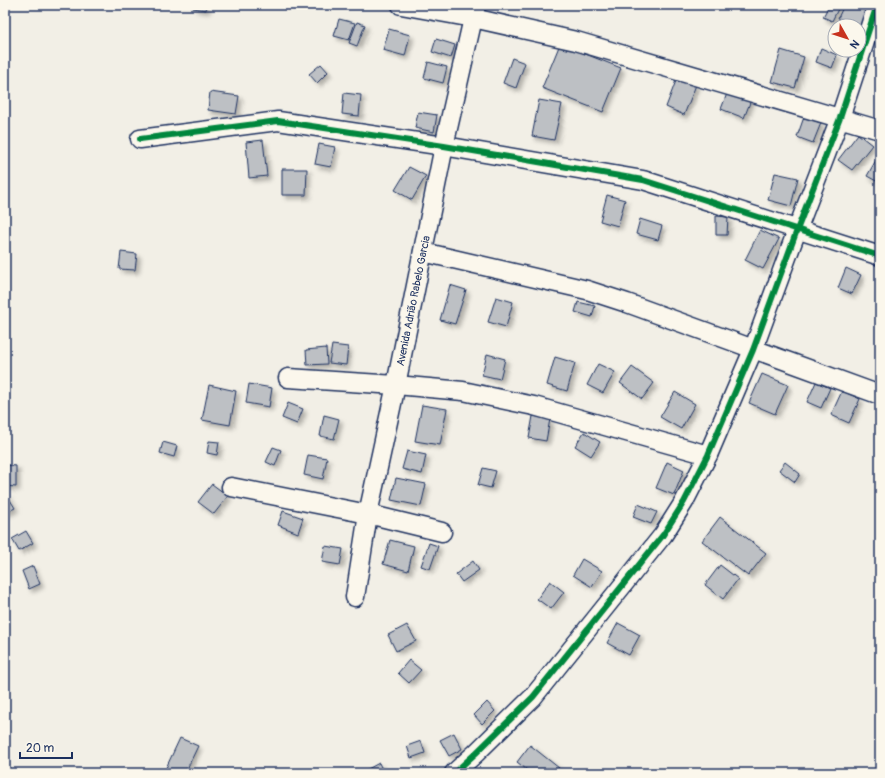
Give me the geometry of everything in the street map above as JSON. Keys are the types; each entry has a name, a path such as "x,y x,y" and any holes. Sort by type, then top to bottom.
{"street":[{"path":"401,5 475,12 880,130"},
{"path":"454,773 533,697 653,547 684,502 708,455 753,350 840,118 877,5"},
{"name":"Avenida Adrião Rabelo Garcia","path":"355,596 368,514 396,385 444,146 475,12"},
{"path":"140,139 278,121 444,146 643,180 880,256"},
{"path":"423,252 587,290 627,303 880,395"},
{"path":"288,378 463,391 534,406 708,455"},
{"path":"231,487 368,514 442,532"}],"building":[{"path":"194,5 207,5 206,10 193,8"},
{"path":"829,5 840,5 834,18 827,19 823,17"},
{"path":"844,5 868,5 864,18 838,18"},
{"path":"339,19 355,23 349,40 334,36"},
{"path":"357,22 365,25 357,46 349,43"},
{"path":"389,29 410,35 405,56 383,50"},
{"path":"436,39 455,45 451,58 432,52"},
{"path":"560,44 621,68 603,112 542,88"},
{"path":"821,48 827,51 827,58 836,58 832,68 816,62"},
{"path":"781,50 804,57 795,88 772,82"},
{"path":"512,58 525,63 516,88 503,83"},
{"path":"428,62 447,67 443,83 424,78"},
{"path":"321,64 328,72 317,83 309,74"},
{"path":"677,78 696,85 684,115 666,107"},
{"path":"728,91 751,100 744,118 721,109"},
{"path":"210,92 239,96 236,114 208,110"},
{"path":"344,93 361,95 359,116 342,114"},
{"path":"539,100 562,104 554,140 532,136"},
{"path":"418,112 437,115 434,132 415,128"},
{"path":"804,117 821,123 813,143 797,137"},
{"path":"858,134 872,145 852,170 838,160"},
{"path":"263,140 267,176 249,178 246,142"},
{"path":"319,144 335,147 331,167 315,164"},
{"path":"880,153 880,183 867,176"},
{"path":"409,167 426,176 412,200 395,190"},
{"path":"282,169 307,169 306,195 282,195"},
{"path":"775,173 798,178 791,206 768,200"},
{"path":"607,195 625,200 618,226 600,221"},
{"path":"716,216 728,217 727,235 716,235"},
{"path":"640,219 662,226 658,240 636,234"},
{"path":"760,230 779,239 763,269 745,260"},
{"path":"121,252 137,254 135,270 119,269"},
{"path":"846,268 861,275 852,294 838,288"},
{"path":"450,285 466,290 455,324 440,320"},
{"path":"496,297 513,302 506,327 488,322"},
{"path":"578,302 595,306 592,317 575,312"},
{"path":"332,345 348,347 346,365 329,363"},
{"path":"326,348 327,364 307,365 306,350"},
{"path":"487,354 505,359 500,379 482,375"},
{"path":"555,357 575,363 567,391 547,385"},
{"path":"598,364 615,372 603,393 587,385"},
{"path":"632,367 654,383 642,399 620,383"},
{"path":"762,374 788,385 775,414 749,403"},
{"path":"816,382 830,388 821,408 807,402"},
{"path":"249,384 272,388 269,407 246,403"},
{"path":"209,385 236,391 230,425 202,420"},
{"path":"842,391 860,399 849,423 831,415"},
{"path":"675,392 695,404 681,429 660,417"},
{"path":"288,403 303,409 297,424 282,418"},
{"path":"422,405 447,409 440,445 415,441"},
{"path":"324,415 339,419 334,439 320,436"},
{"path":"533,416 550,419 546,441 529,438"},
{"path":"584,432 600,442 591,456 575,446"},
{"path":"209,441 219,442 217,455 207,453"},
{"path":"163,442 177,446 174,457 160,453"},
{"path":"273,447 281,450 275,466 266,462"},
{"path":"407,451 426,455 422,474 402,469"},
{"path":"308,455 327,458 323,479 304,475"},
{"path":"667,462 684,470 674,495 656,488"},
{"path":"785,462 800,474 795,482 779,470"},
{"path":"5,465 16,466 16,487 5,486"},
{"path":"483,468 496,471 491,488 478,485"},
{"path":"396,478 426,484 421,506 391,500"},
{"path":"212,484 228,496 214,514 198,502"},
{"path":"7,495 15,508 5,513 5,496"},
{"path":"638,504 657,512 651,524 633,517"},
{"path":"283,511 303,518 298,533 278,525"},
{"path":"720,517 766,553 748,576 702,541"},
{"path":"26,531 33,543 19,551 12,539"},
{"path":"390,540 414,546 408,571 383,564"},
{"path":"429,543 438,546 430,569 421,566"},
{"path":"325,546 343,549 340,565 322,562"},
{"path":"582,559 602,571 592,587 573,575"},
{"path":"473,561 479,570 462,582 456,574"},
{"path":"720,565 738,579 723,599 705,585"},
{"path":"33,566 40,584 29,589 22,571"},
{"path":"550,581 564,592 551,609 537,599"},
{"path":"618,623 640,635 629,655 607,643"},
{"path":"407,625 416,641 396,651 388,635"},
{"path":"409,660 421,670 409,683 398,673"},
{"path":"487,702 495,711 482,724 474,715"},
{"path":"454,733 462,749 449,756 440,740"},
{"path":"180,738 198,746 185,773 178,773 166,768"},
{"path":"421,741 425,753 411,758 407,746"},
{"path":"530,745 559,768 556,773 531,773 517,762"},
{"path":"379,763 384,773 367,773 366,770"}],"cycle path":[{"path":"454,773 533,697 663,535 684,502 708,455 753,350 840,118 877,5"},
{"path":"140,139 278,121 444,146 643,180 880,256"}]}
